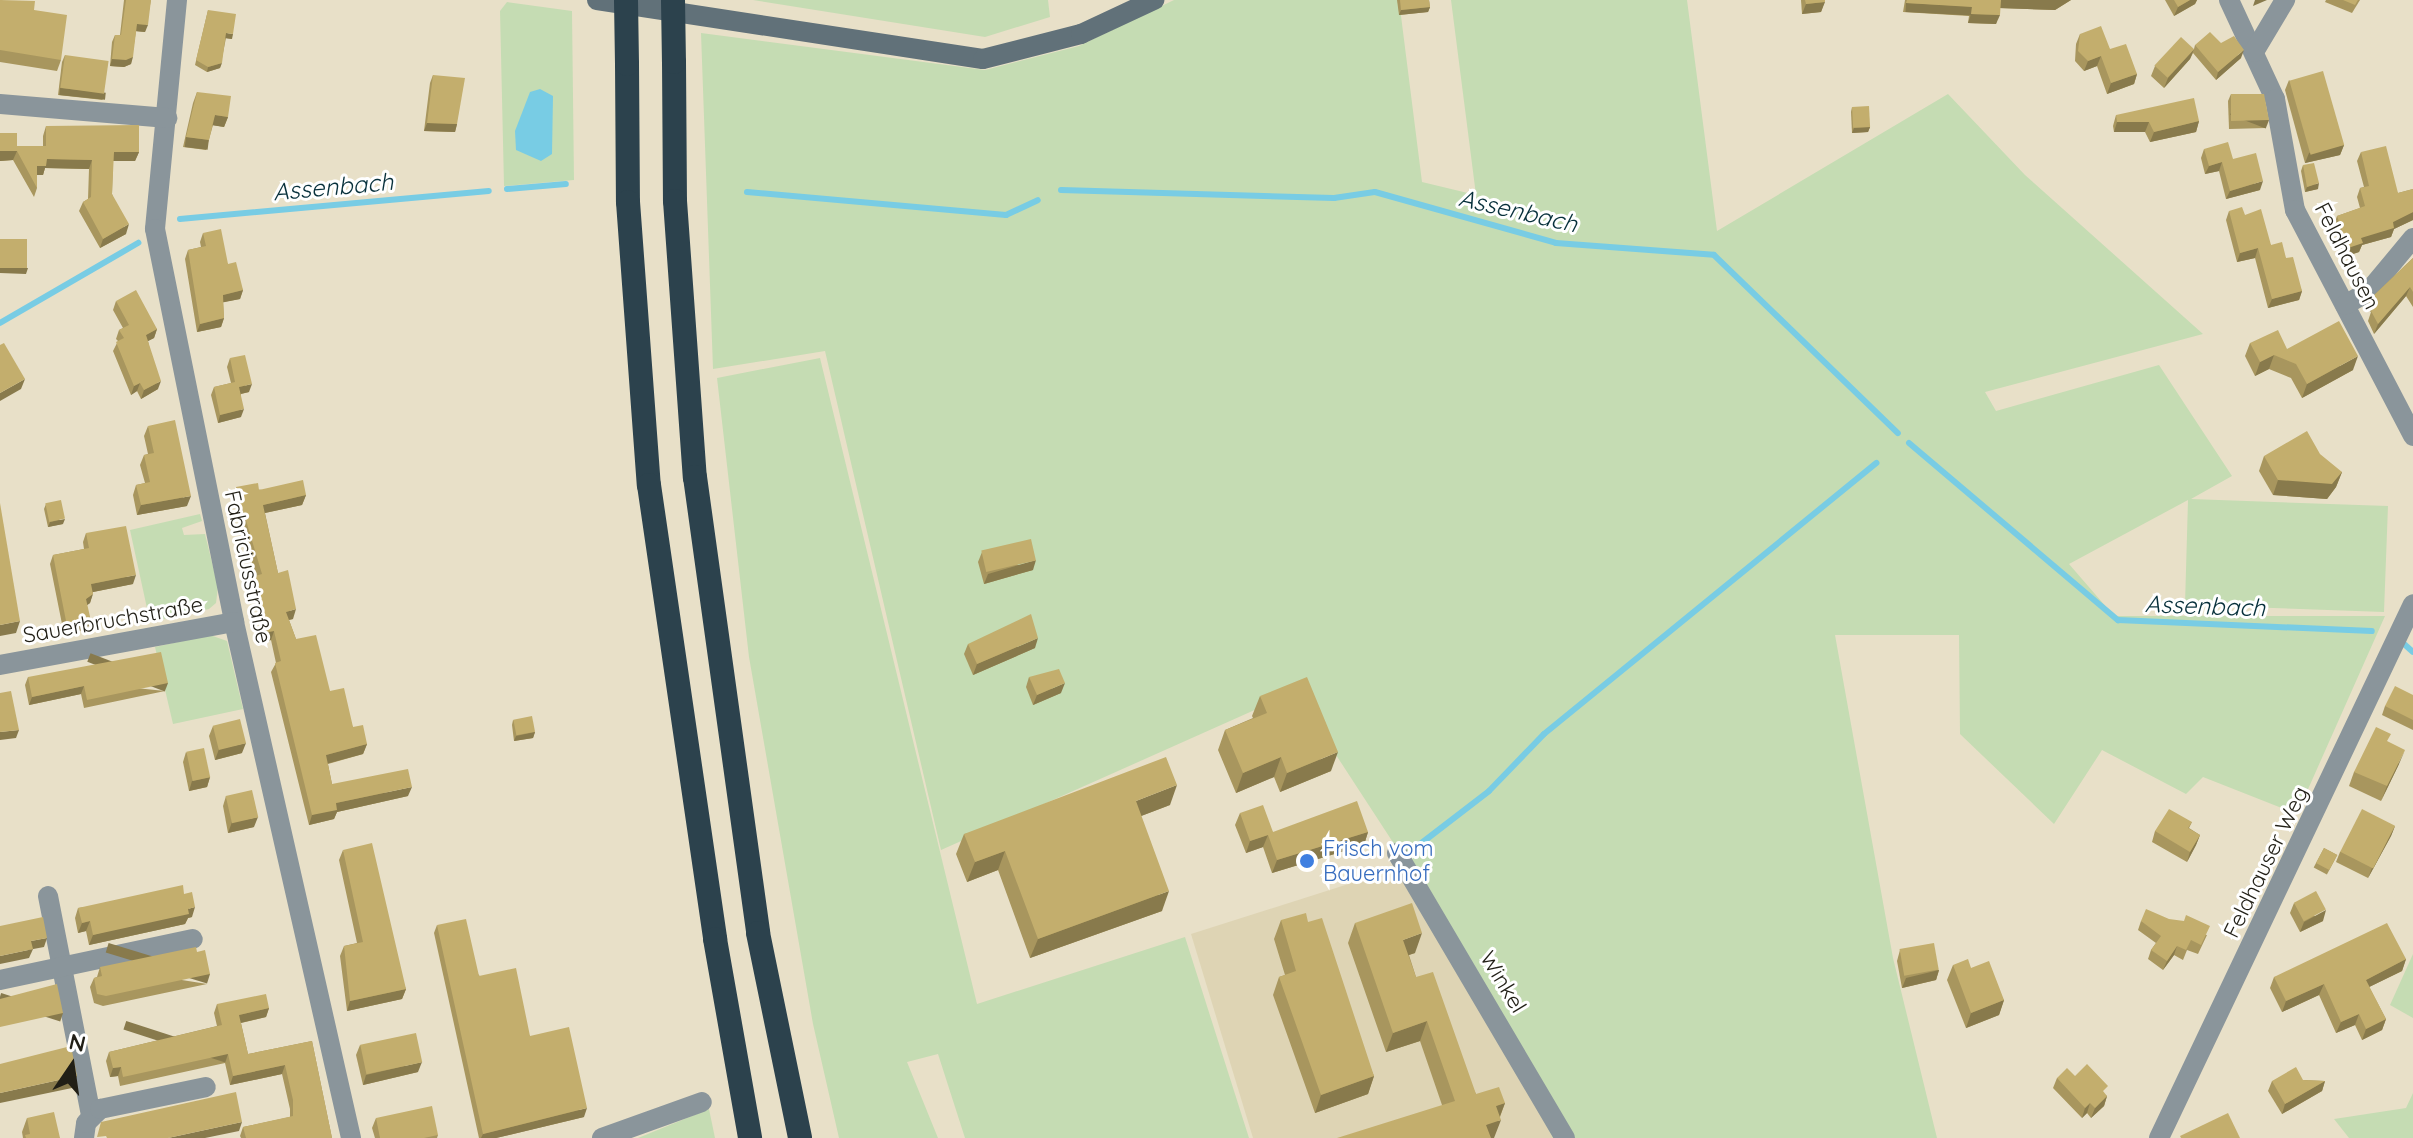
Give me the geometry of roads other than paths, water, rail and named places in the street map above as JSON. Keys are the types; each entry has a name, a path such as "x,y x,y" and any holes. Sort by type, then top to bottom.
{"highway":[{"path":"626,0 628,202 649,485 749,1131"},
{"path":"673,0 675,201 695,477 758,933 800,1138"}],"street":[{"name":"Fabriciusstraße","path":"177,0 155,229 234,622 351,1138"},
{"path":"597,0 983,59 1081,34 1154,0"},
{"name":"Feldhausen","path":"2229,0 2275,99 2295,210 2413,436"},
{"path":"2254,52 2285,0"},
{"path":"0,104 167,118"},
{"path":"2345,305 2369,291 2413,238"},
{"name":"Feldhauser Weg","path":"2159,1138 2413,604"},
{"name":"Sauerbruchstraße","path":"0,665 234,622"},
{"name":"Winkel","path":"1397,853 1565,1138"},
{"path":"48,896 91,1115 84,1138"},
{"path":"0,980 193,939"},
{"path":"91,1115 206,1087"},
{"path":"602,1138 702,1102"}],"water":[{"path":"540,89 553,96 552,154 541,161 516,150 515,131 530,92"}],"waterway":[{"name":"Assenbach","path":"507,189 566,184"},
{"name":"Assenbach","path":"1061,190 1334,198 1375,192 1556,243 1714,255 1898,433"},
{"name":"Assenbach","path":"180,219 489,191"},
{"name":"Assenbach","path":"747,192 1006,215 1038,200"},
{"name":"Assenbach","path":"0,323 138,243"},
{"name":"Assenbach","path":"1909,443 2118,620 2372,631"},
{"path":"1415,848 1489,791 1544,734 1876,463"},
{"name":"Assenbach","path":"2403,643 2413,652"}],"place":[{"name":"Frisch vom Bauernhof","path":"1307,861"}]}
